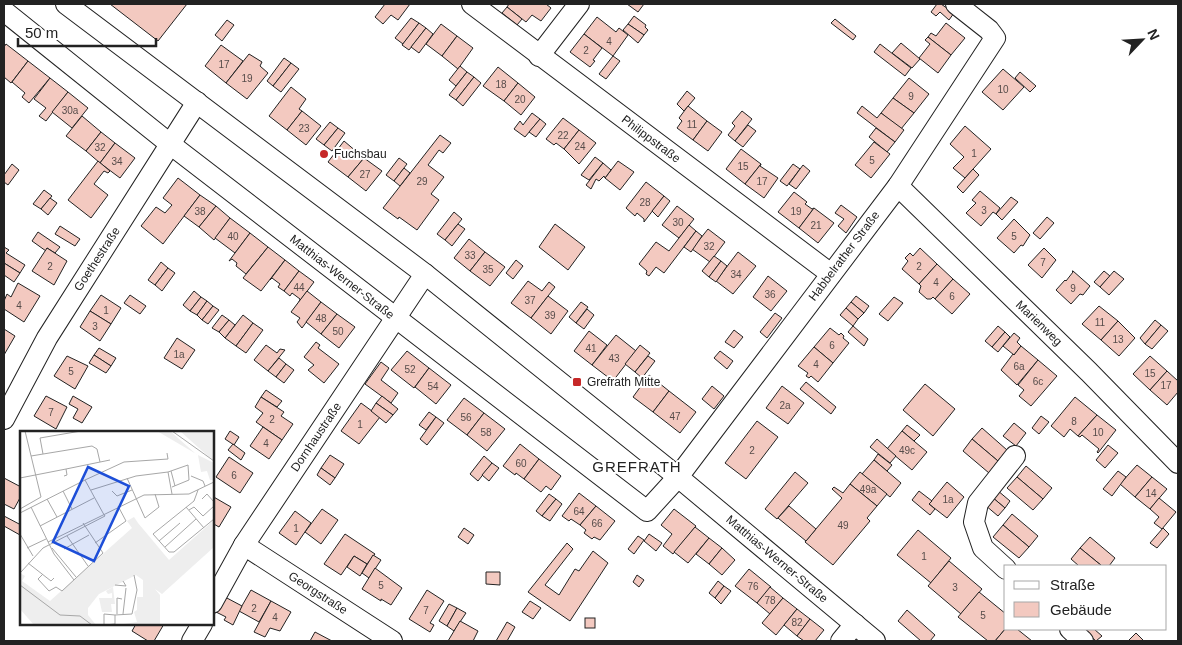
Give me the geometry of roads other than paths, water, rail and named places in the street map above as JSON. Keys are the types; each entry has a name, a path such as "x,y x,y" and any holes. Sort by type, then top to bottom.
{"street":[{"name":"Matthias-Werner-Straße","path":"66,4 426,274 678,477 875,641"},
{"name":"Philippstraße","path":"472,4 831,274"},
{"path":"539,56 579,4"},
{"name":"Habbelrather Straße","path":"678,477 898,186 995,38 956,4"},
{"name":"Matthias-Werner-Straße","path":"4,11 170,144 648,511 678,477"},
{"name":"Goethestraße","path":"4,419 47,338 197,102"},
{"name":"Marienweg","path":"898,186 1089,372 1178,463"},
{"name":"Dornhaustraße","path":"214,600 244,545 426,274"},
{"path":"1004,567 983,548 974,522 978,503 1015,456"},
{"name":"Georgstraße","path":"244,545 392,641"},
{"path":"842,641 855,624"},
{"path":"192,641 201,625"},
{"path":"1071,630 1083,641"}],"place":[{"name":"Fuchsbau","path":"324,154"},
{"name":"Grefrath Mitte","path":"577,382"}],"district":[{"name":"GREFRATH","path":"637,466"}]}
